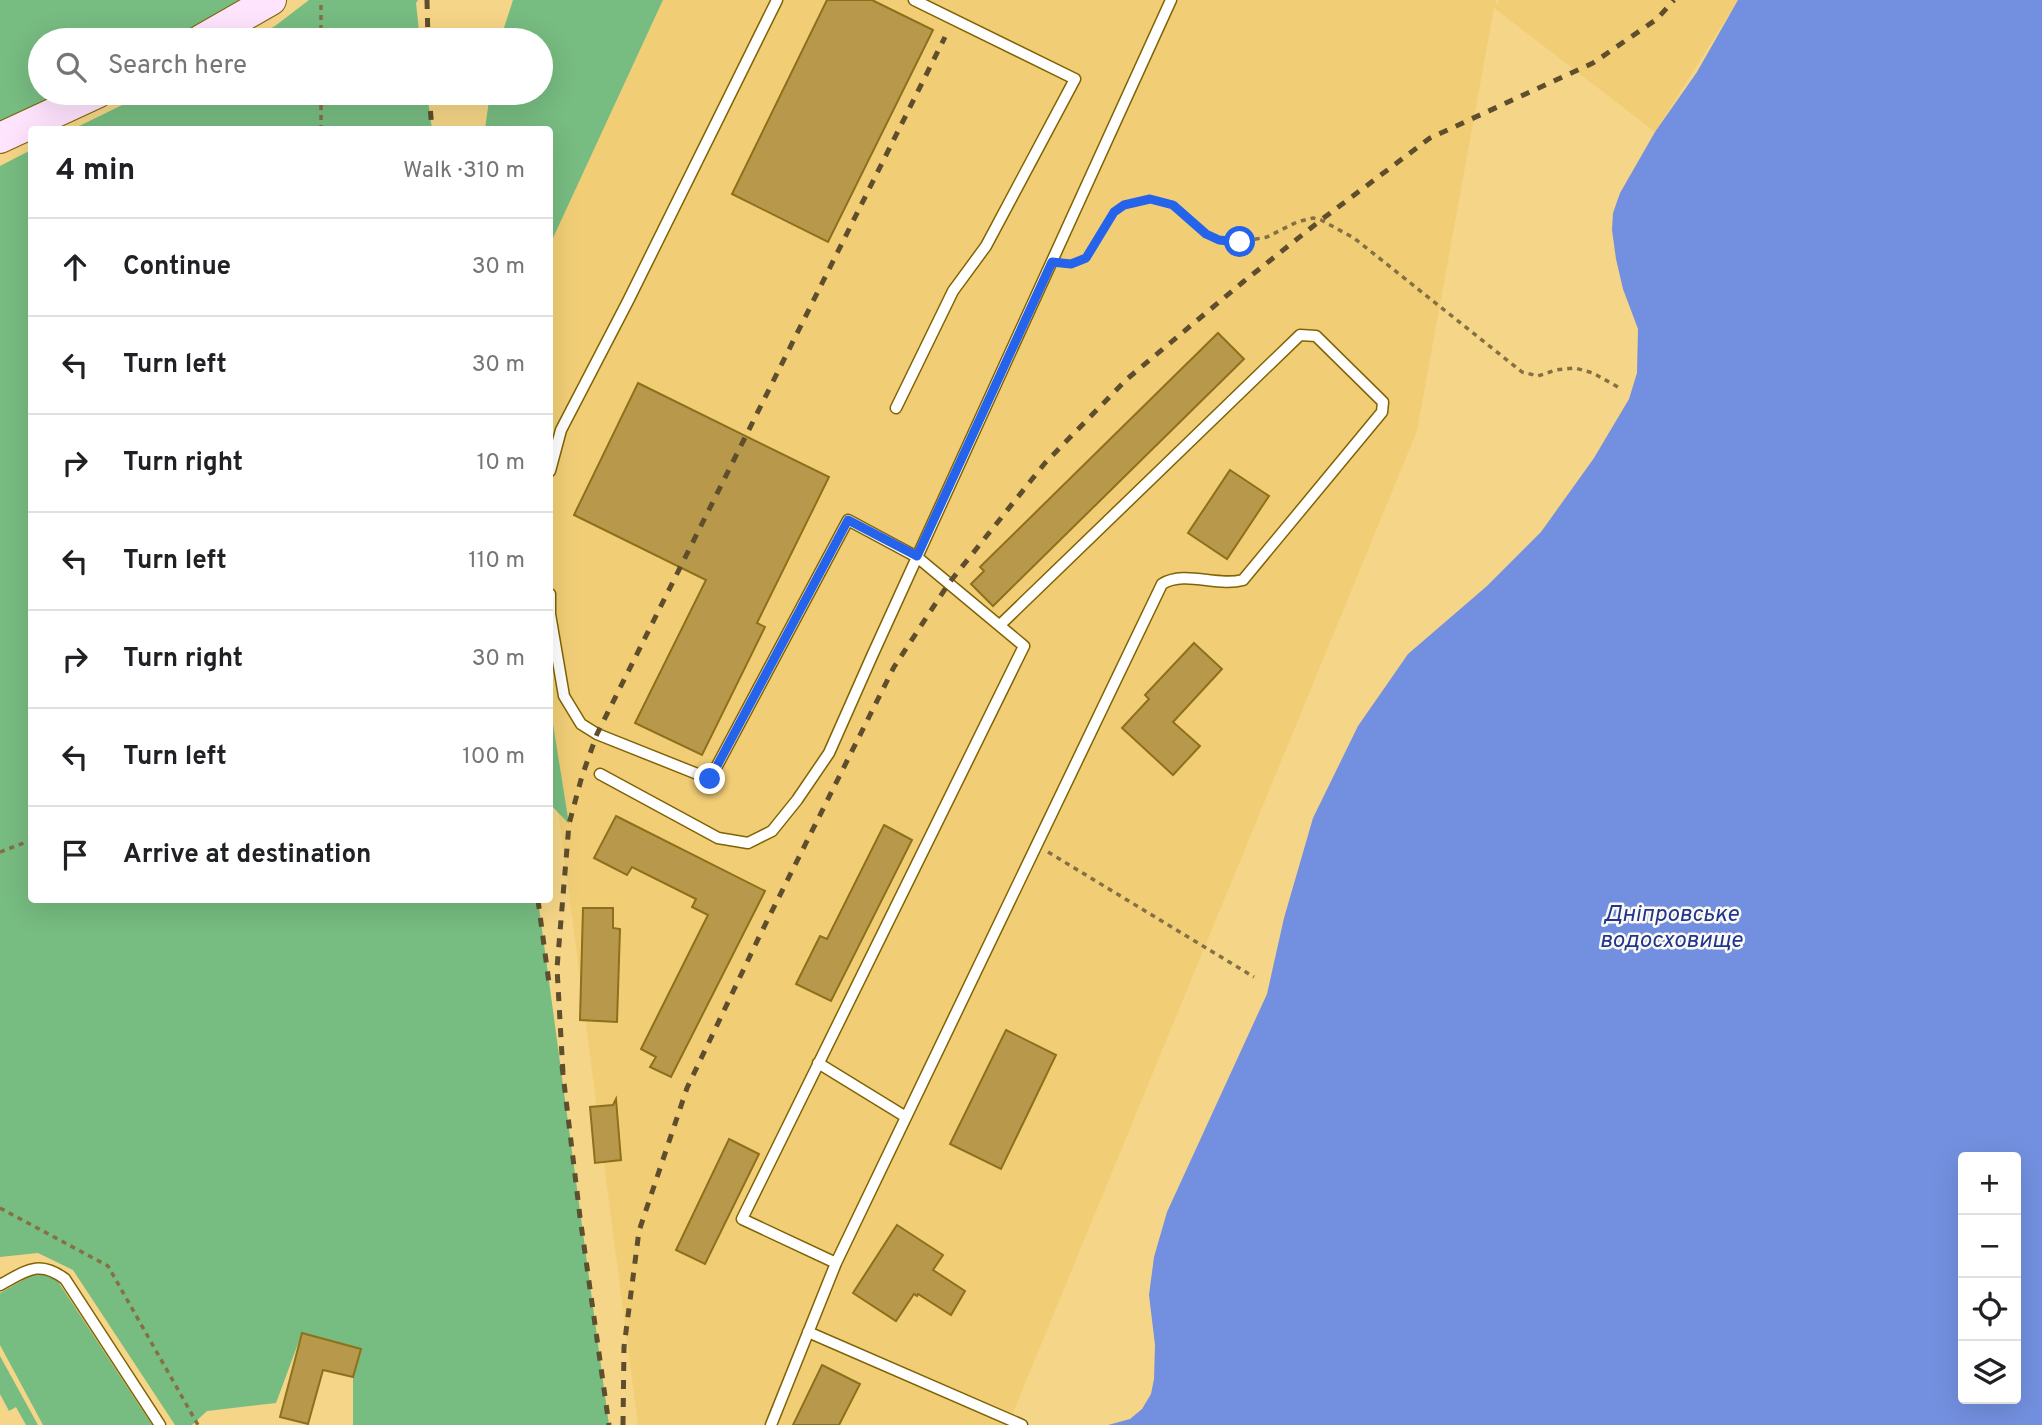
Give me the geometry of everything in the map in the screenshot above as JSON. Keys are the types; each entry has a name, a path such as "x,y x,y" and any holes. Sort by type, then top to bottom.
{"street":[{"path":"222,28 271,0"},
{"path":"0,138 71,105"}],"lane":[{"path":"553,460 561,430 777,0"},
{"path":"896,408 953,290 986,246 1075,79 914,0"},
{"path":"600,774 718,838 748,843 772,831 797,800 829,753 1171,0"},
{"path":"771,1425 836,1263 1162,584 1171,579 1232,583 1243,580 1382,412 1382,402 1316,336 1300,335 999,625"},
{"path":"553,632 564,696 581,724 597,734 710,779 848,520 917,556 1024,646 742,1219 836,1263"},
{"path":"818,1063 906,1117"},
{"path":"0,1285 27,1270 41,1267 54,1270 65,1279 160,1425"},
{"path":"808,1332 1022,1425"}],"path":[{"path":"321,0 321,28"},
{"path":"321,105 321,126"},
{"path":"1052,262 1071,264 1086,258 1114,212 1124,205 1150,199 1173,205 1206,234 1219,240 1240,242 1267,237 1297,222 1313,218 1354,238 1522,372 1538,376 1575,368 1592,373 1619,387"},
{"path":"0,852 28,842"},
{"path":"1037,846 1254,977"},
{"path":"0,1208 108,1266 198,1425"}],"shaded area":[{"path":"663,0 1496,0 1496,5 1499,0 1738,0 1655,132 1494,8 1417,431 1008,1425 638,1425 553,771 553,238"}],"green space":[{"path":"0,0 252,0 200,28 28,28 28,105 45,105 0,126"},
{"path":"309,0 418,0 419,28 271,28"},
{"path":"513,0 663,0 553,238 553,126 485,126 488,105 553,105 553,28 504,28"},
{"path":"122,105 429,105 432,126 79,126"},
{"path":"28,152 28,903 538,903 609,1425 353,1425 353,1377 361,1349 302,1333 276,1403 207,1411 192,1425 175,1425 73,1270 38,1253 0,1257 0,166"},
{"path":"553,724 569,824 553,807"},
{"path":"40,1273 54,1277 59,1283 152,1425 43,1425 0,1345 0,1293"},
{"path":"0,1356 38,1425 26,1425 16,1407 9,1411 0,1394"}],"water":[{"name":"Дніпровське водосховище","path":"1738,0 2042,0 2042,1425 1108,1425 1130,1419 1142,1409 1151,1394 1155,1345 1149,1295 1154,1257 1167,1212 1267,994 1284,918 1313,818 1358,726 1408,654 1487,586 1541,532 1594,458 1629,399 1637,373 1638,329 1623,289 1616,259 1612,230 1613,213 1620,193 1655,132 1697,72"}],"building":[{"path":"827,0 872,0 933,30 828,242 732,194"},
{"path":"1218,333 1244,359 993,606 971,584 984,571 980,567"},
{"path":"638,383 829,477 757,623 765,627 702,755 635,723 706,580 574,515"},
{"path":"1230,470 1269,496 1227,559 1188,533"},
{"path":"1194,643 1222,669 1173,722 1200,746 1173,775 1122,728 1149,699 1145,695"},
{"path":"616,816 765,891 671,1077 650,1067 656,1057 641,1049 708,915 692,907 696,899 632,867 627,875 594,858"},
{"path":"884,825 912,840 831,1001 796,984 820,936 827,939"},
{"path":"583,908 613,908 613,928 620,929 617,1022 580,1020"},
{"path":"1006,1030 1056,1055 1001,1169 950,1144"},
{"path":"616,1099 621,1160 595,1163 590,1107 613,1105"},
{"path":"729,1139 759,1154 705,1264 676,1250"},
{"path":"897,1225 943,1255 933,1270 965,1291 951,1315 914,1294 896,1321 853,1293"},
{"path":"302,1333 361,1349 353,1377 323,1370 308,1424 280,1417"},
{"path":"822,1365 860,1384 839,1425 793,1425"}],"railway":[{"path":"427,0 428,28"},
{"path":"623,1425 624,1347 639,1231 687,1088 894,667 949,583 1045,463 1127,379 1243,282 1430,138 1593,63 1657,19 1674,0"},
{"path":"563,1073 557,968 569,824 597,734 945,37"},
{"path":"430,105 432,126"},
{"path":"538,903 549,983"},
{"path":"562,1066 609,1425"}],"route":[{"path":"710,779 848,520 917,556 1052,262 1071,264 1086,258 1114,212 1124,205 1150,199 1173,205 1206,234 1219,240 1240,242"}]}
